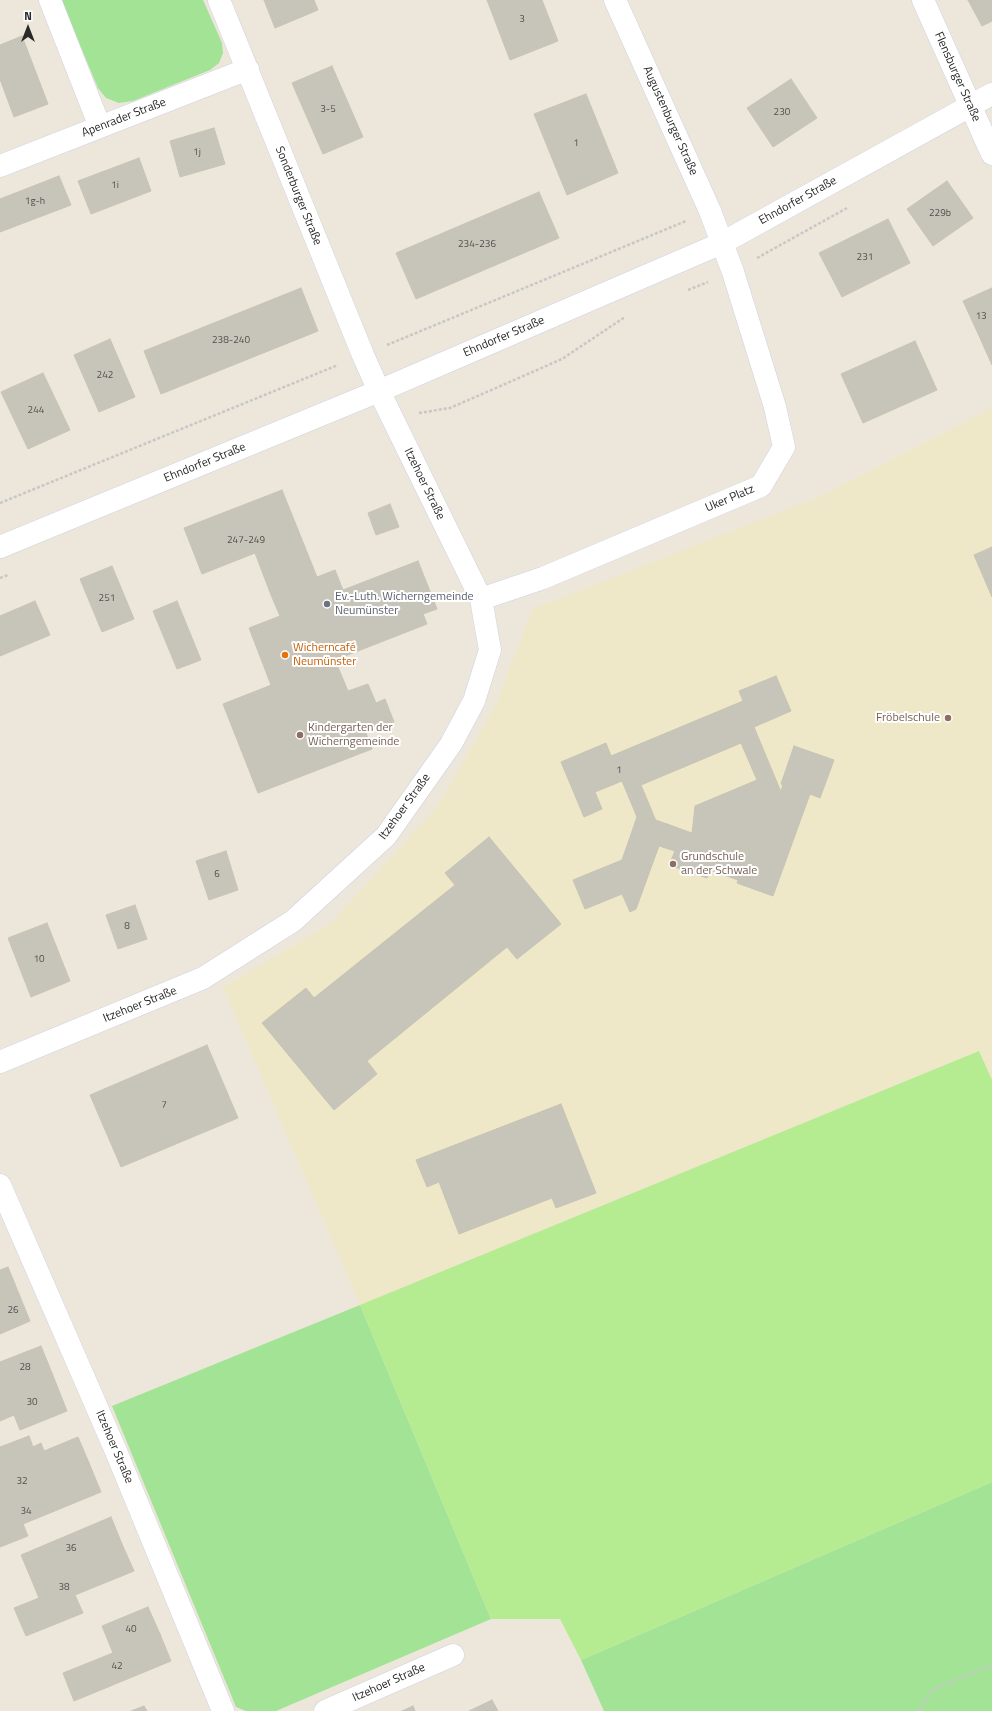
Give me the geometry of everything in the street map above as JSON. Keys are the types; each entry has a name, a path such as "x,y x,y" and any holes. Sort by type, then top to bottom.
{"street":[{"path":"50,0 100,127"},
{"name":"Sonderburger Straße","path":"219,0 362,355 379,391"},
{"name":"Augustenburger Straße","path":"615,0 710,211 722,243"},
{"name":"Flensburger Straße","path":"923,0 992,154"},
{"name":"Apenrader Straße","path":"0,166 248,69"},
{"name":"Ehndorfer Straße","path":"0,547 379,391 722,243 992,94"},
{"name":"Uker Platz","path":"481,599 543,578 761,486 784,447 775,407 733,272 722,243"},
{"name":"Itzehoer Straße","path":"0,1062 203,978 293,921 386,836 451,744 474,701 490,650 481,599 379,391"},
{"name":"Itzehoer Straße","path":"0,1185 115,1449 223,1711"},
{"name":"Itzehoer Straße","path":"325,1711 453,1655"}],"path":[{"path":"918,1711 934,1689 992,1665"}],"shaded area":[{"name":"Grundschule an der Schwale","path":"992,408 992,1080 979,1051 360,1305 223,987 330,924 439,804 497,703 532,609 816,498"}],"green space":[{"path":"61,0 203,0 222,43 223,53 219,63 210,70 133,101 119,103 106,98 98,88"},
{"path":"979,1051 992,1080 992,1482 581,1660 560,1619 491,1619 360,1305"},
{"path":"360,1305 491,1619 276,1711 246,1711 236,1707 112,1406"},
{"path":"992,1482 992,1711 604,1711 581,1660"}],"building":[{"path":"264,0 314,0 318,10 275,28"},
{"path":"487,0 542,0 558,41 510,60"},
{"path":"968,0 992,0 992,21 982,26"},
{"path":"22,36 48,104 14,117 0,79 0,45"},
{"path":"332,66 363,137 323,154 292,83"},
{"path":"791,79 817,118 773,147 747,108"},
{"path":"586,94 618,173 567,195 534,114"},
{"path":"214,128 225,164 180,177 170,141"},
{"path":"139,158 151,191 91,214 78,181"},
{"path":"59,176 71,205 0,232 0,199"},
{"path":"947,181 973,218 933,246 907,209"},
{"path":"539,192 559,238 416,299 396,253"},
{"path":"888,219 910,263 842,297 819,253"},
{"path":"301,288 318,331 161,394 144,351"},
{"path":"992,288 992,333 980,338 963,301"},
{"path":"992,333 992,365 980,338"},
{"path":"110,339 135,397 99,412 74,355"},
{"path":"915,341 937,390 863,423 841,374"},
{"path":"43,373 70,430 28,449 1,392"},
{"path":"282,490 317,577 271,595 255,553 202,574 184,528"},
{"path":"390,504 399,527 376,535 368,513"},
{"path":"992,547 992,597 974,555"},
{"path":"418,561 437,609 423,614 427,624 271,685 249,628 280,616 271,595 335,570 343,590"},
{"path":"112,566 134,619 102,632 80,579"},
{"path":"35,601 50,635 0,656 0,616"},
{"path":"177,601 201,660 177,669 153,611"},
{"path":"335,660 348,691 368,684 376,703 385,699 394,722 366,733 372,749 258,793 223,704"},
{"path":"776,676 791,711 754,727 781,792 774,811 764,808 747,853 692,834 695,806 757,780 741,743 641,785 656,821 638,814 637,817 622,781 595,792 602,809 584,817 561,762 606,743 611,756 743,701 739,691"},
{"path":"794,746 834,760 820,798 810,794 773,896 737,883 764,808 774,811 783,785 781,784"},
{"path":"638,814 667,824 636,909 630,912 622,894 585,909 573,880 622,860"},
{"path":"667,824 747,853 738,880 710,870 707,878 669,865 675,851 659,846"},
{"path":"489,837 561,924 517,959 507,947 367,1061 377,1074 334,1110 262,1023 306,988 314,998 455,885 445,873"},
{"path":"226,851 238,890 209,900 196,861"},
{"path":"135,905 147,939 118,949 106,915"},
{"path":"47,923 70,981 31,997 8,938"},
{"path":"207,1045 238,1118 121,1167 90,1095"},
{"path":"561,1104 596,1193 556,1208 552,1198 459,1234 439,1182 427,1187 416,1160"},
{"path":"8,1267 19,1294 0,1302 0,1270"},
{"path":"19,1294 30,1321 0,1334 0,1302"},
{"path":"41,1346 52,1373 0,1395 0,1362"},
{"path":"52,1373 67,1411 20,1430 14,1415 0,1421 0,1395"},
{"path":"29,1436 33,1447 41,1443 44,1451 78,1437 89,1463 0,1500 0,1447"},
{"path":"89,1463 101,1492 23,1524 28,1536 0,1547 0,1500"},
{"path":"111,1517 122,1544 32,1581 21,1555"},
{"path":"122,1544 134,1571 75,1595 83,1613 26,1636 14,1608 39,1598 32,1581"},
{"path":"148,1607 160,1634 113,1653 102,1626"},
{"path":"160,1634 171,1661 74,1701 63,1673"},
{"path":"492,1700 498,1711 469,1711"},
{"path":"144,1706 147,1711 131,1711"},
{"path":"413,1706 415,1711 402,1711"}],"place":[{"name":"Ev.-Luth. Wicherngemeinde Neumünster","path":"327,604"},
{"name":"Wicherncafé Neumünster","path":"285,655"},
{"name":"Fröbelschule","path":"948,718"},
{"name":"Kindergarten der Wicherngemeinde","path":"300,735"},
{"name":"Grundschule an der Schwale","path":"673,864"}]}
